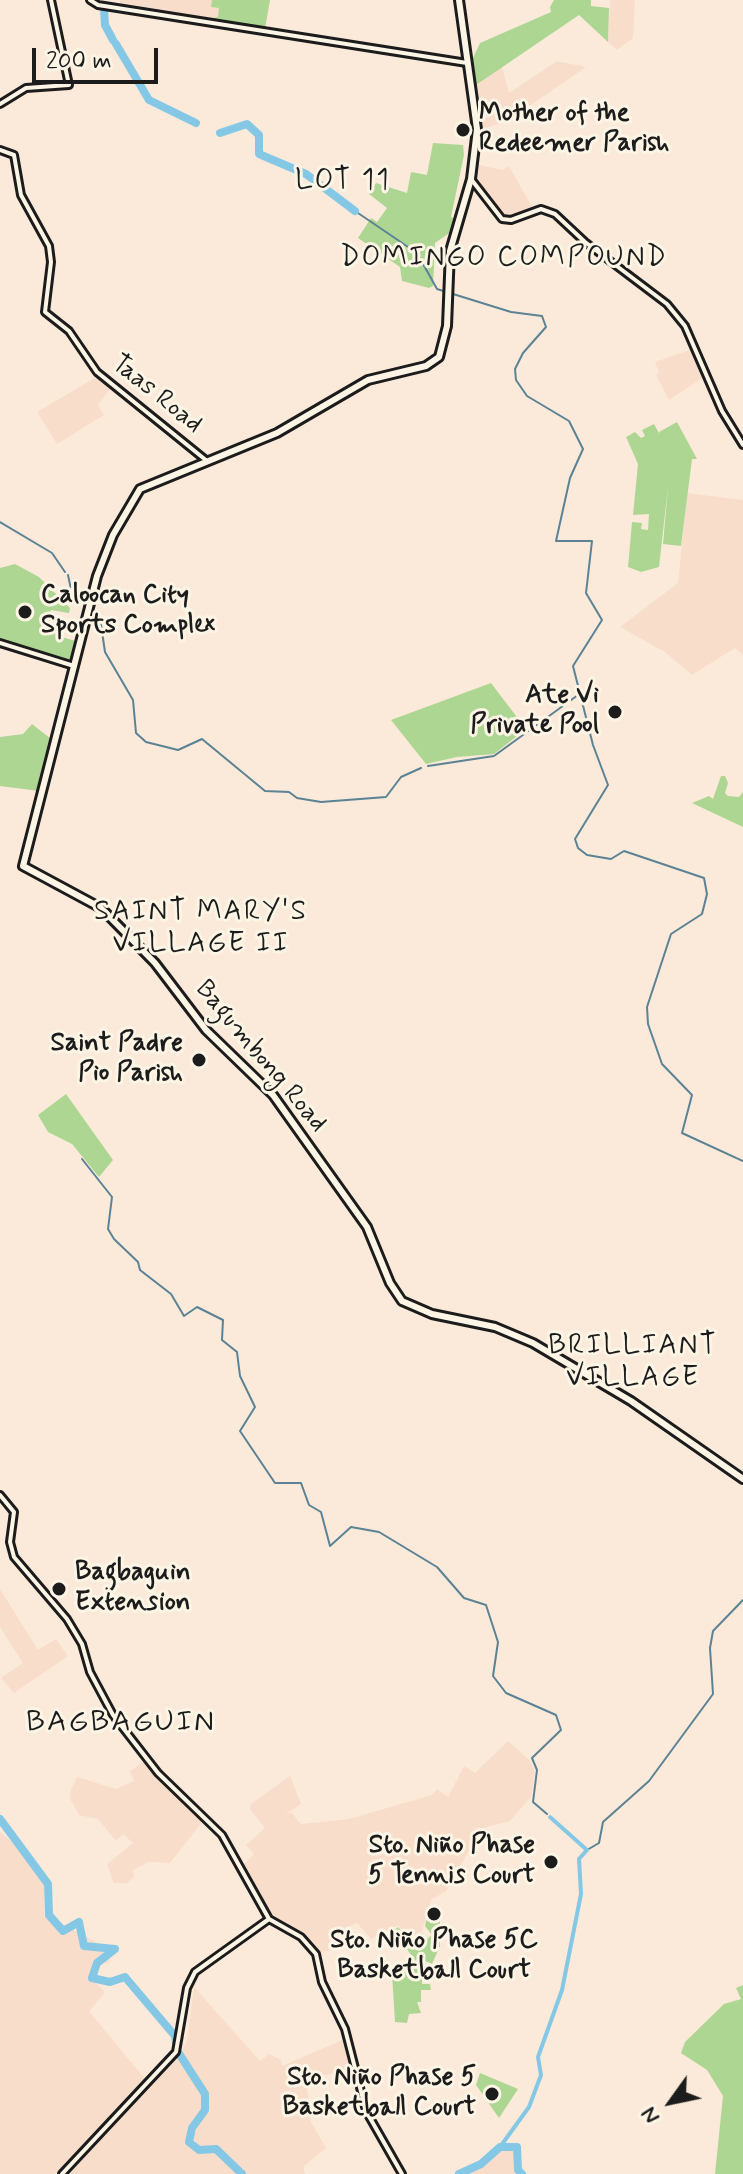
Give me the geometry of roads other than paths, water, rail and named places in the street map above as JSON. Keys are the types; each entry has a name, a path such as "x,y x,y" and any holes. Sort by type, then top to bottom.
{"main road":[{"name":"Bagumbong Road","path":"459,0 477,122 471,179 450,251 446,334 434,362 368,380 277,433 140,489 113,535 89,604 23,866 101,908 155,963 206,1030 273,1095 367,1227 390,1283 402,1301 432,1314 495,1327 533,1343 631,1401 743,1479"}],"street":[{"path":"0,104 26,88 69,85 51,0"},
{"path":"90,0 103,5 469,63"},
{"name":"Taas Road","path":"0,150 14,155 21,195 49,246 51,262 45,312 69,331 97,372 207,461"},
{"path":"471,179 502,219 511,220 541,209 555,214 585,242 667,304 685,326 722,411 743,445"},
{"path":"0,643 74,666"},
{"path":"0,1495 14,1512 10,1542 14,1557 67,1619 82,1644 90,1672 113,1715 158,1773 222,1835 269,1919 301,1937 316,1954 322,1982 345,2029 370,2119 402,2174"},
{"path":"62,2174 176,2052 187,1988 195,1972 269,1919"}],"waterway":[{"path":"104,9 105,25 113,40"},
{"path":"116,44 149,100 196,123"},
{"path":"220,133 247,124 259,135 259,154 306,174 355,211"},
{"path":"355,211 417,253 437,289 511,312 542,316 546,327 523,353 515,369 516,380 527,396 569,421 583,449 570,478 556,541 592,541 586,593 602,620 573,666 593,745 608,785 575,839 578,848 587,855 611,859 624,851 704,878 707,894 702,914 671,934 647,1007 648,1024 662,1064 692,1095 682,1133 743,1161"},
{"path":"0,522 52,553 65,572"},
{"path":"68,575 72,594 86,603"},
{"path":"91,607 101,625 105,652 133,700 136,733 146,742 178,750 202,739 265,791 289,792 297,798 321,802 386,797 401,777 421,768"},
{"path":"428,766 494,756 578,695"},
{"path":"82,1159 112,1197 108,1229 138,1262 140,1270 171,1294 184,1316 197,1307 223,1320 222,1340 237,1352 240,1376 255,1407 240,1431 275,1483 301,1483 309,1505 321,1512 330,1546 351,1527 379,1532 437,1567 464,1598 486,1605 498,1642 493,1676 506,1693 556,1715 561,1730 532,1758 537,1770 533,1802 547,1814"},
{"path":"587,1850 599,1843 603,1822 649,1781 713,1694 710,1648 713,1631 743,1600"},
{"path":"500,2147 529,2107 541,2075 538,2057 562,1990 581,1894 579,1859 587,1850 550,1817"},
{"path":"0,1819 48,1884 49,1915 63,1931 79,1922 84,1946 115,1949 97,1963 92,1978 110,1982 125,1977 175,2036 176,2043"},
{"path":"178,2052 205,2094 205,2110 192,2128 189,2142 199,2150 216,2149 242,2174"},
{"path":"459,2174 481,2164 500,2147 517,2147 518,2170 522,2174"}],"place":[{"name":"Mother of the Redeemer Parish","path":"463,130"},
{"name":"Caloocan City Sports Complex","path":"25,612"},
{"name":"Ate Vi Private Pool","path":"615,712"},
{"name":"Saint Padre Pio Parish","path":"199,1060"},
{"name":"Bagbaguin Extension","path":"59,1589"},
{"name":"Sto. Niño Phase 5 Tennis Court","path":"551,1862"},
{"name":"Sto. Niño Phase 5C Basketball Court","path":"434,1914"},
{"name":"Sto. Niño Phase 5 Basketball Court","path":"492,2094"}],"district":[{"name":"LOT 11","path":"343,182"},
{"name":"DOMINGO COMPOUND","path":"504,259"},
{"name":"SAINT MARY'S VILLAGE II","path":"201,929"},
{"name":"BRILLIANT VILLAGE","path":"633,1363"},
{"name":"BAGBAGUIN","path":"121,1724"}]}
